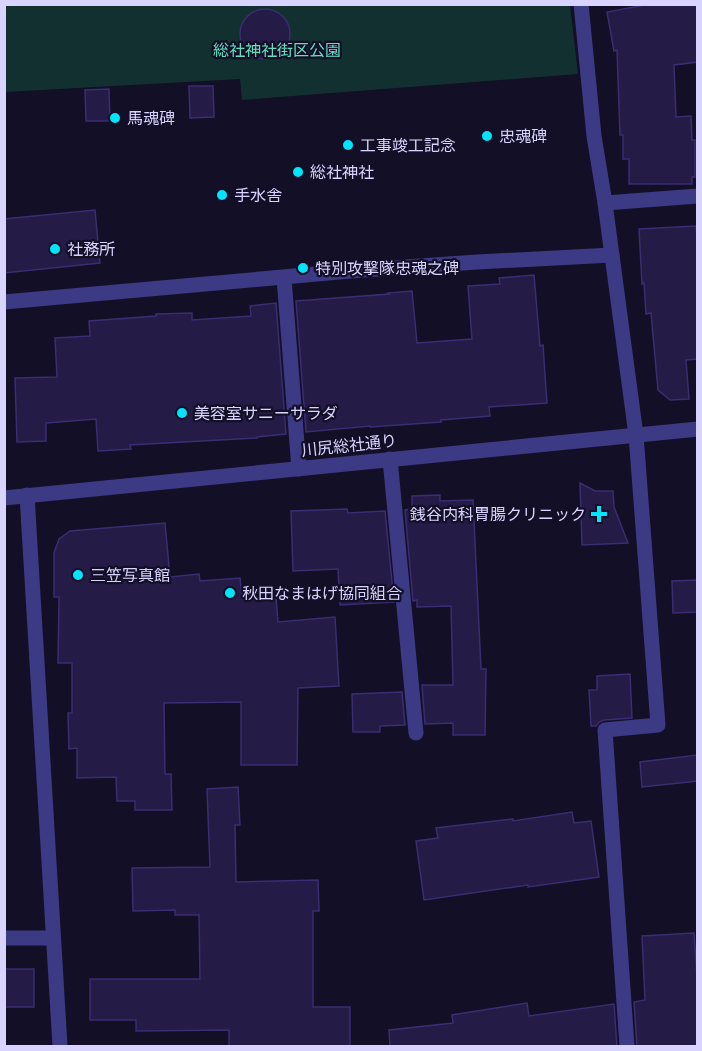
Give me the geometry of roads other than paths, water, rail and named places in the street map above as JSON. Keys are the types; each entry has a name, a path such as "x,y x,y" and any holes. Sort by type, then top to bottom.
{"street":[{"path":"581,4 594,136 636,435 658,725 605,730 627,1047"},
{"path":"605,202 698,196"},
{"path":"4,302 350,271 612,255"},
{"path":"284,278 299,469"},
{"name":"川尻総社通り","path":"4,498 698,429"},
{"path":"390,459 416,733"},
{"path":"27,495 60,1047"},
{"path":"4,938 53,938"}],"place":[{"name":"馬魂碑","path":"115,118"},
{"name":"忠魂碑","path":"487,136"},
{"name":"工事竣工記念","path":"348,145"},
{"name":"総社神社","path":"298,172"},
{"name":"手水舎","path":"222,195"},
{"name":"社務所","path":"55,249"},
{"name":"特別攻撃隊忠魂之碑","path":"303,268"},
{"name":"美容室サニーサラダ","path":"182,413"},
{"name":"銭谷内科胃腸クリニック","path":"599,514"},
{"name":"三笠写真館","path":"78,575"},
{"name":"秋田なまはげ協同組合","path":"230,593"}],"park label":[{"name":"総社神社街区公園","path":"277,50"}]}
